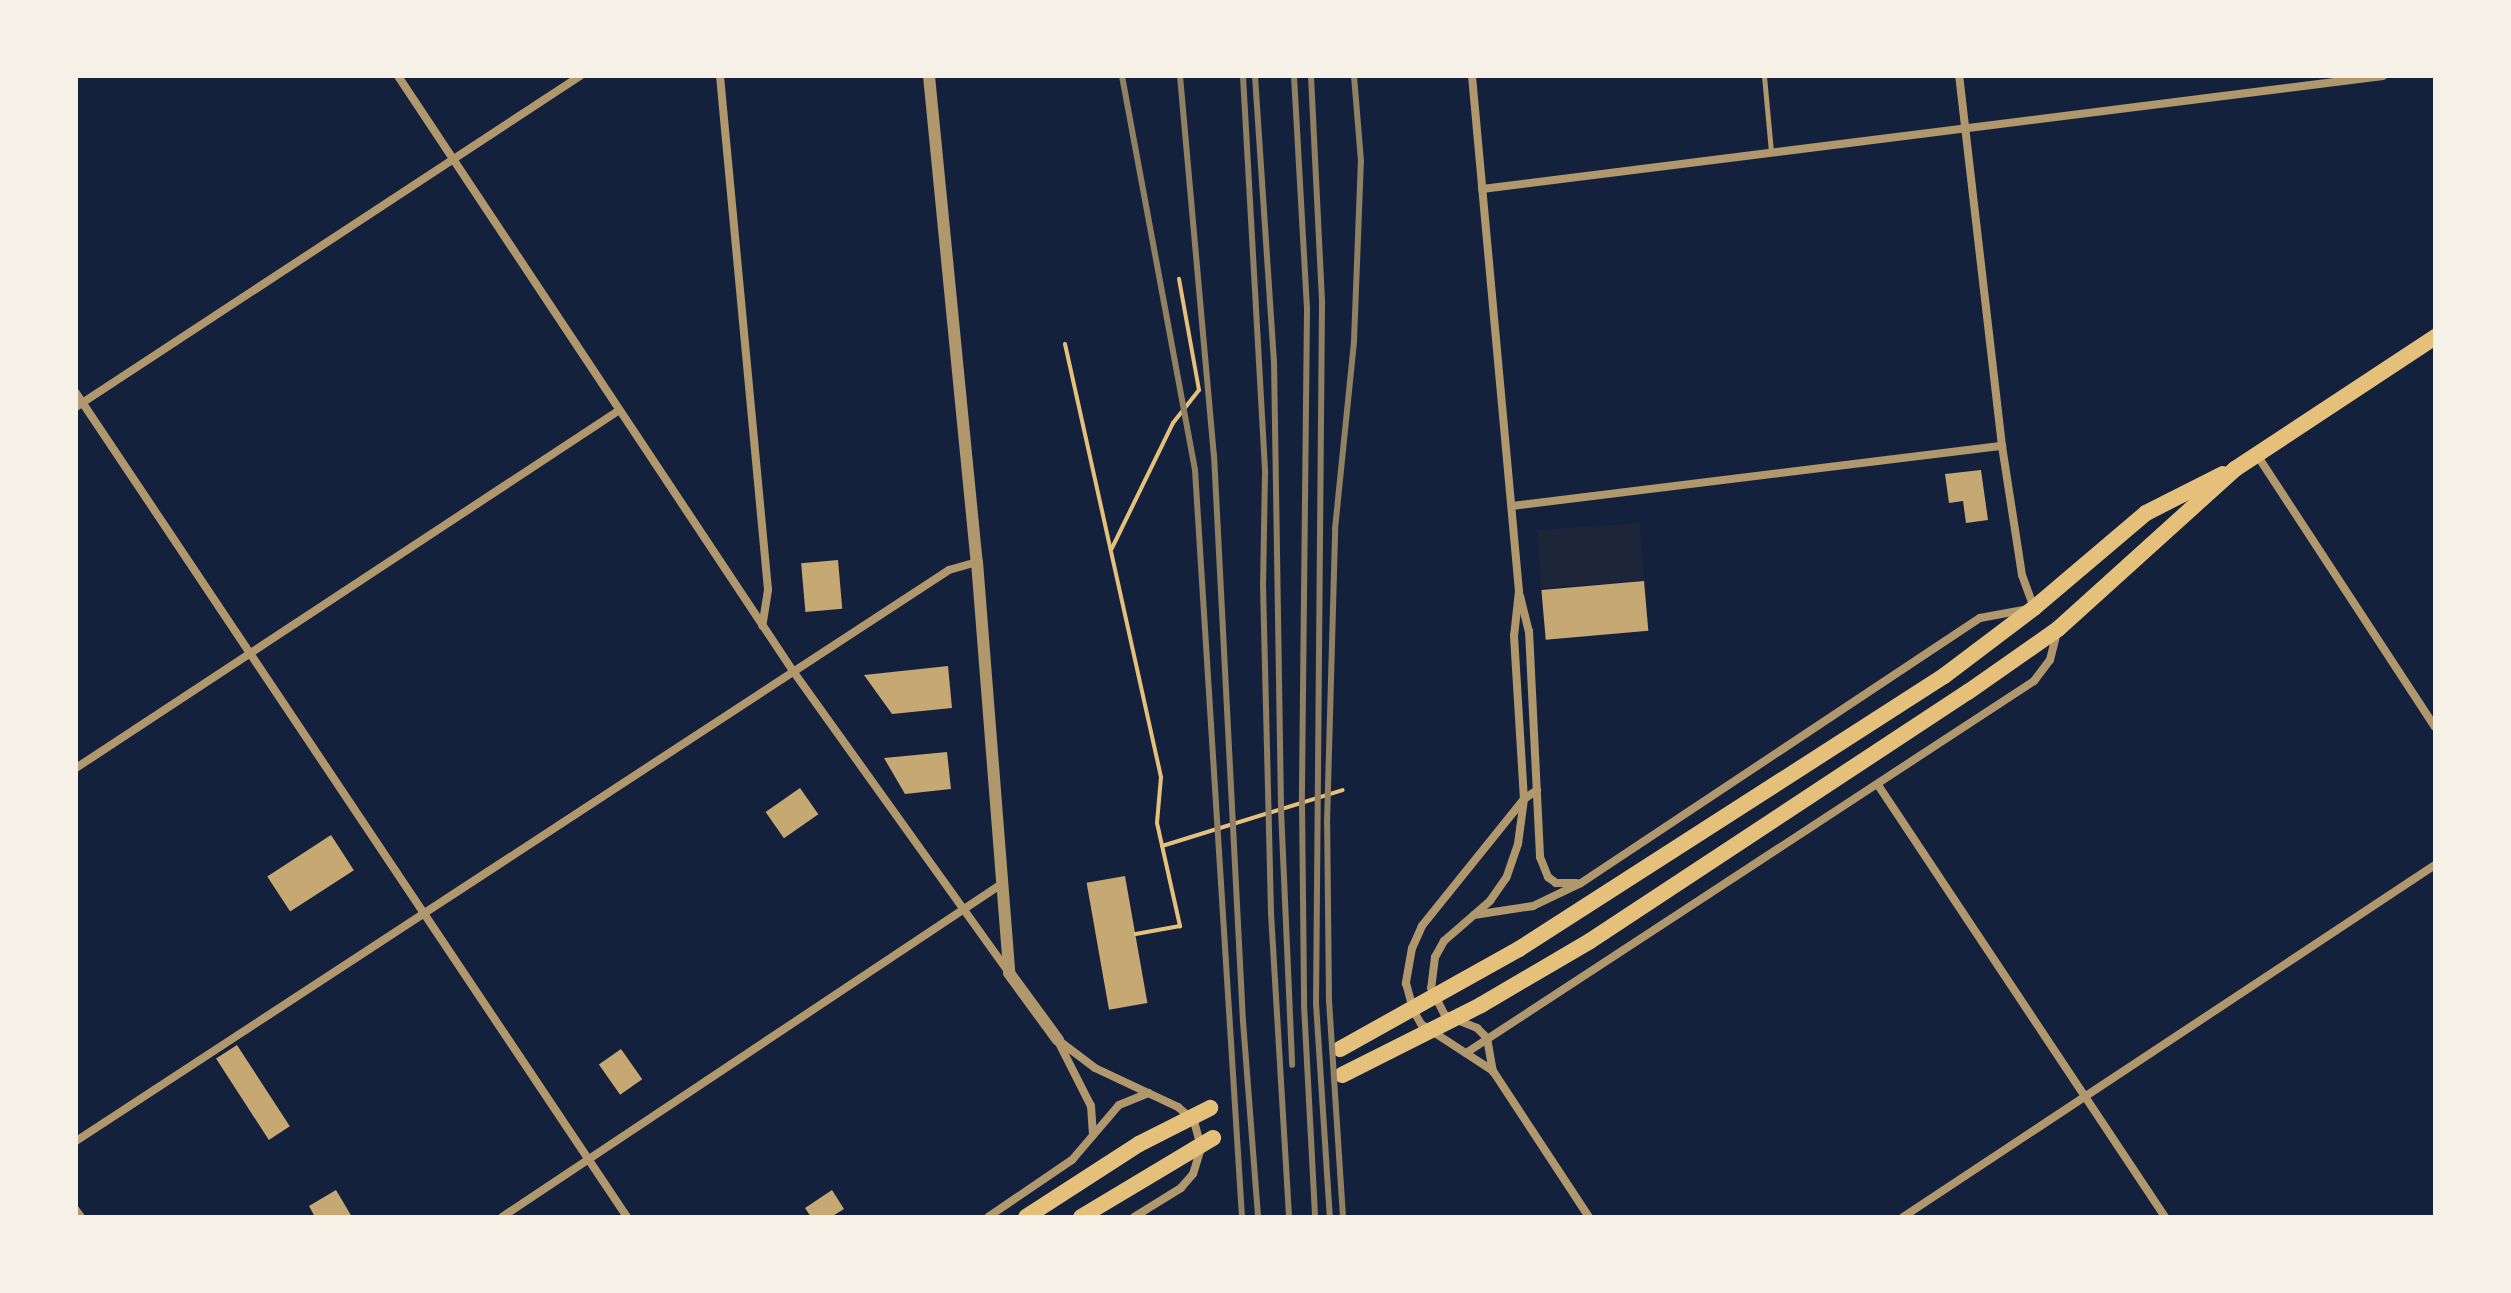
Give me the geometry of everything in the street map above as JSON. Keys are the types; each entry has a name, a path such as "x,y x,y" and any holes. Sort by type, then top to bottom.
{"main road":[{"path":"1340,1049 1519,949 1944,676 2034,608 2146,513 2235,469 2435,337"},
{"path":"1342,1075 1481,1005 1590,941 1968,692 2058,629 2235,469"},
{"path":"1026,1217 1139,1144 1210,1108"},
{"path":"1081,1217 1213,1138"}],"street":[{"path":"398,76 762,626 1058,1040 1091,1106 1094,1119 1092,1140"},
{"path":"79,405 580,76"},
{"path":"720,76 768,590 762,626"},
{"path":"929,76 977,562 1009,973"},
{"path":"1472,76 1519,591 1529,631 1543,869 1556,883 1581,883"},
{"path":"1474,915 1533,906 1581,883 1980,618 2034,608 2022,575 2002,446 1959,76"},
{"path":"1482,189 2383,76"},
{"path":"76,393 79,405 627,1217"},
{"path":"76,768 618,411"},
{"path":"1512,506 2002,446"},
{"path":"2256,455 2435,727"},
{"path":"76,1141 949,570 977,562"},
{"path":"1493,1071 1487,1038 1477,1028 1445,1015 1435,999 1431,976 1444,941 1500,889 1511,867 1524,799 1514,636 1519,591"},
{"path":"1466,1053 2034,681 2050,660 2058,629"},
{"path":"1878,785 2165,1217"},
{"path":"1537,790 1524,799 1422,926 1412,948 1406,983 1413,1010 1421,1024 1493,1071 1589,1217"},
{"path":"1903,1217 2435,865"},
{"path":"502,1217 1003,883"},
{"path":"1058,1040 1095,1068 1186,1113 1198,1133 1199,1161 1181,1188 1134,1217"},
{"path":"988,1217 1063,1167 1092,1140 1119,1105 1150,1093"},
{"path":"76,1210 81,1217"}],"lane":[{"path":"1764,76 1771,153"}],"path":[{"path":"1111,550 1173,423 1199,390 1179,279"},
{"path":"1065,344 1161,777 1157,823 1180,926 1136,934"},
{"path":"1162,846 1343,790"}],"shaded area":[{"path":"1640,523 1644,581 1541,588 1537,530"}],"building":[{"path":"1981,470 1988,520 1966,523 1963,501 1949,503 1945,474"},
{"path":"838,560 842,609 805,612 801,563"},
{"path":"1644,581 1648,631 1546,640 1541,590"},
{"path":"948,666 952,708 892,714 864,675"},
{"path":"947,752 951,789 905,794 884,758"},
{"path":"800,788 818,814 784,838 766,812"},
{"path":"331,835 354,870 290,912 267,876"},
{"path":"1125,876 1147,1003 1109,1010 1087,883"},
{"path":"237,1045 290,1126 269,1140 216,1059"},
{"path":"621,1049 642,1079 620,1095 599,1064"},
{"path":"336,1190 352,1217 315,1217 309,1206"},
{"path":"832,1190 844,1209 831,1217 811,1217 805,1208"}],"railway":[{"path":"1122,76 1195,470 1242,1217"},
{"path":"1180,76 1214,455 1243,1021 1258,1217"},
{"path":"1243,76 1265,473 1263,585 1271,913 1289,1217"},
{"path":"1255,76 1274,361 1281,809 1292,1065"},
{"path":"1294,76 1307,310 1302,803 1304,1005 1315,1217"},
{"path":"1311,76 1322,304 1316,1003 1330,1217"},
{"path":"1343,1217 1329,1001 1327,823 1335,529 1354,341 1361,161 1354,76"}]}
